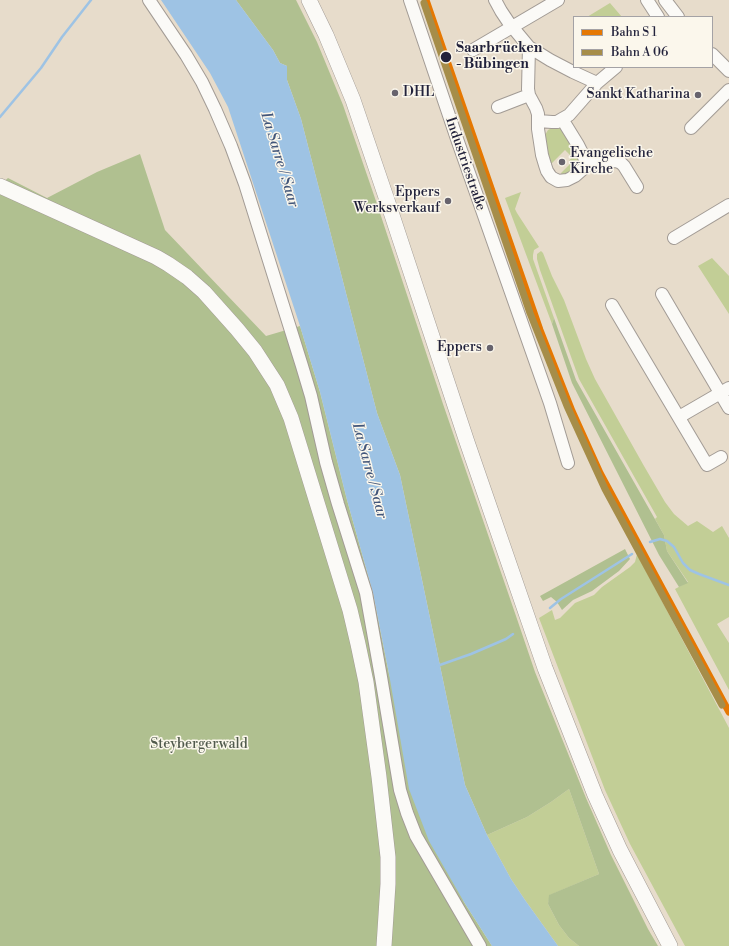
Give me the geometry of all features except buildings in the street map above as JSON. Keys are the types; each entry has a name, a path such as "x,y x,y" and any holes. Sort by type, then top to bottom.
{"main road":[{"path":"309,0 329,41 353,100 545,668 595,795 620,850 670,946"},
{"path":"0,186 156,257 187,277 204,292 237,328 255,351 277,385 291,418 350,610 366,682 388,857 388,884 384,946"}],"street":[{"path":"149,0 186,55 202,82 226,133 246,184 311,396 326,462 366,593 400,790 407,813 416,836 480,946"},
{"name":"Industriestraße","path":"410,0 454,134 538,367 568,463"},
{"path":"495,0 512,27 529,47 550,60 598,83"},
{"path":"473,50 558,0"},
{"path":"647,0 657,16"},
{"path":"665,0 677,16"},
{"path":"529,47 527,83 529,95 538,114 538,128 542,155 547,171 551,177 558,181 567,180 575,176 588,165 616,161 624,166 636,187"},
{"path":"713,55 729,71"},
{"path":"538,121 557,122 569,115 598,83 615,68"},
{"path":"691,128 729,90"},
{"path":"498,107 529,95"},
{"path":"562,119 588,165"},
{"path":"674,238 729,205"},
{"path":"662,294 725,391 729,408"},
{"path":"612,305 707,465 721,457"},
{"path":"679,417 725,391"}],"green space":[{"path":"236,0 296,0 317,42 343,105 535,672 586,798 611,855 658,946 579,946 569,938 559,925 548,904 549,895 599,874 569,789 527,817 487,835 465,785 400,475 377,413 301,119 287,80 287,66 280,63 273,50"},
{"path":"610,3 621,16 589,16"},
{"path":"558,127 562,129 576,149 581,164 579,167 562,177 561,173 571,163 569,161 572,157 565,150 551,164 548,165 545,135 548,130"},
{"name":"Steybergerwald","path":"140,154 165,230 266,336 300,326 320,392 347,500 373,593 389,674 464,902 492,946 0,946 0,185 8,178 47,198 97,172"},
{"path":"521,192 515,209 539,247 534,250 533,259 554,318 552,324 505,198"},
{"path":"541,251 564,300 595,379 665,502 674,514 688,526 697,521 713,532 722,526 729,538 729,617 717,624 729,643 729,690 675,589 688,582 667,551 664,535 655,519 657,517 579,379 540,270 537,254"},
{"path":"712,258 729,276 729,314 698,266"},
{"path":"554,318 576,380 664,535 667,551 688,583 679,587 659,555 572,383 552,324"},
{"path":"625,549 630,559 619,571 592,591 573,600 562,610 557,602 551,597 543,601 540,596"},
{"path":"637,554 729,728 729,946 685,946 630,844 605,790 539,618 552,610 555,620 560,618 575,603 594,595 602,587 630,567 635,562"},
{"path":"569,789 599,874 550,895 548,904 559,925 569,938 579,946 558,946 511,879 487,835 527,817"}],"water":[{"name":"La Sarre / Saar","path":"161,0 236,0 273,50 280,63 287,66 287,80 301,119 377,413 400,475 465,785 487,835 511,879 558,946 492,946 464,902 429,841 409,789 373,593 347,500 320,392 300,326 228,107 210,73"}],"waterway":[{"path":"0,117 41,68 62,37 91,0"},
{"path":"650,542 660,539 667,541 674,547 683,563 690,570 729,585"},
{"path":"550,608 561,599 632,554"},
{"path":"437,666 471,654 506,639 513,634"}],"transit line":[{"path":"426,0 540,330 572,411 600,473 729,712"},
{"path":"424,3 530,313 567,406 605,489 722,705"}],"place":[{"name":"Saarbrücken - Bübingen","path":"446,57"},
{"name":"DHL","path":"395,93"},
{"name":"Sankt Katharina","path":"698,95"},
{"name":"Evangelische Kirche","path":"562,162"},
{"name":"Eppers Werksverkauf","path":"448,201"},
{"name":"Eppers","path":"490,348"}]}
